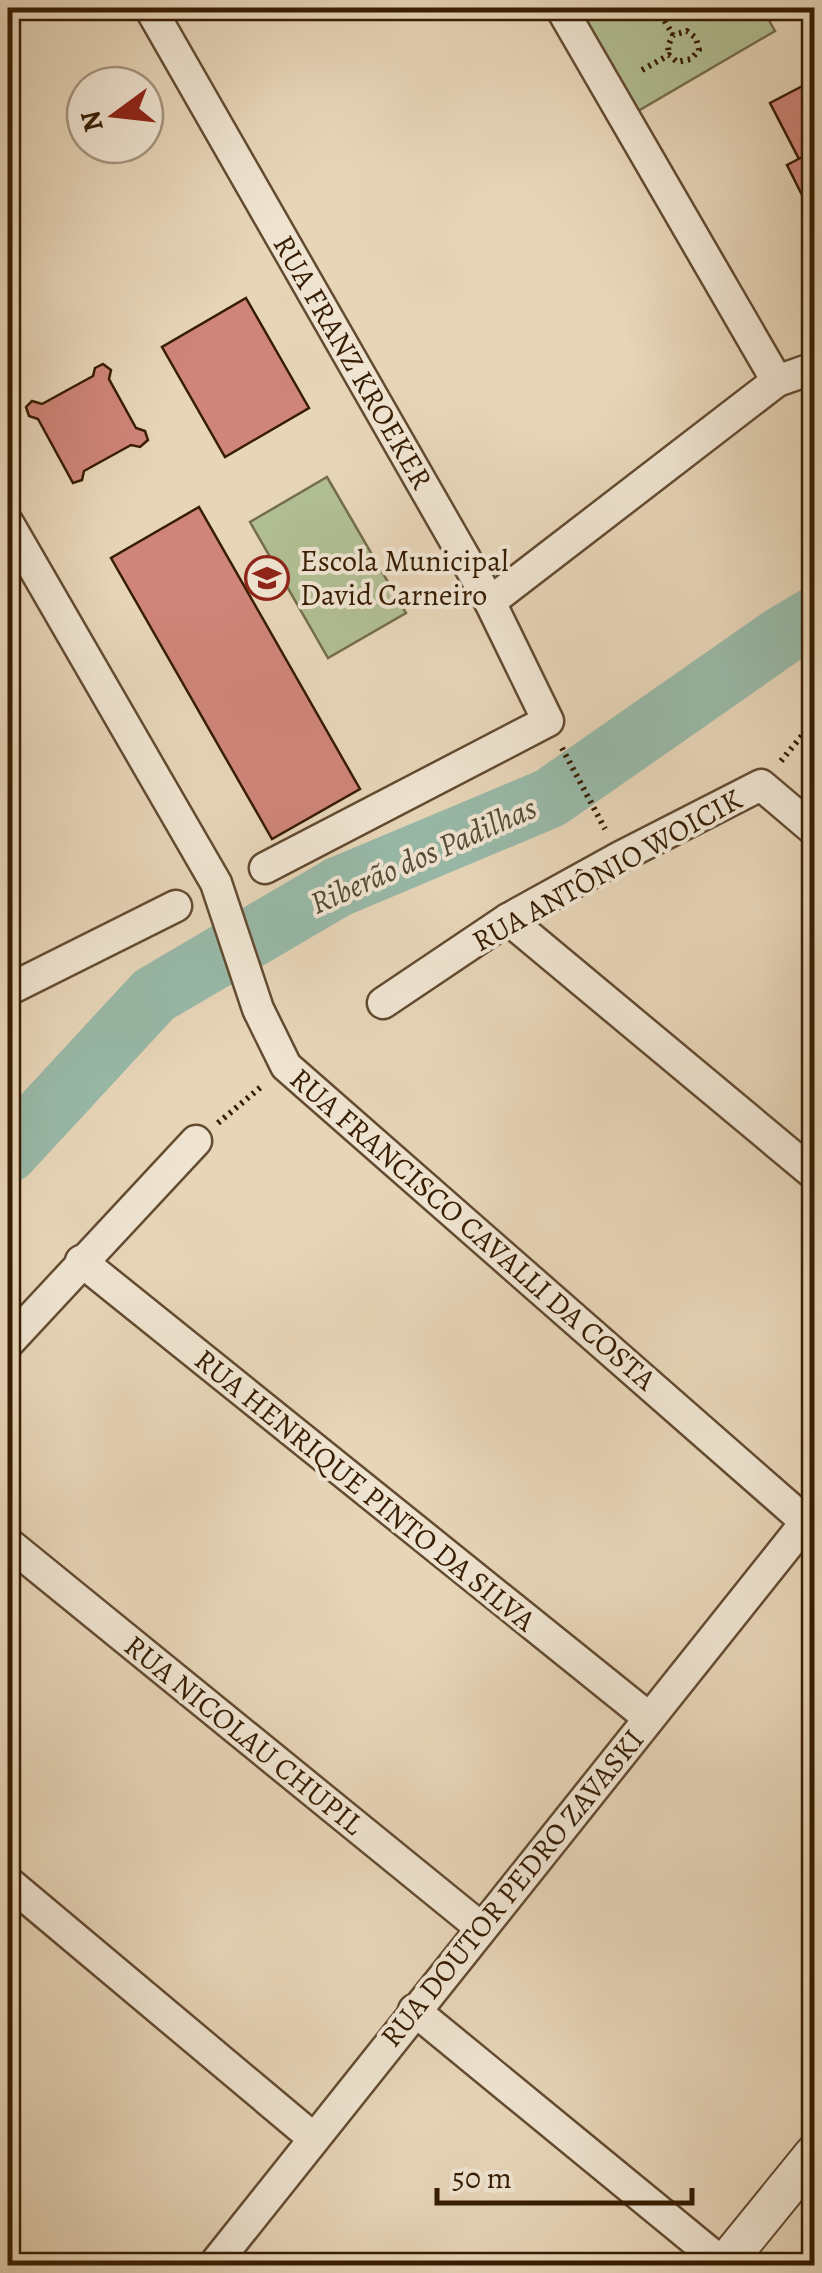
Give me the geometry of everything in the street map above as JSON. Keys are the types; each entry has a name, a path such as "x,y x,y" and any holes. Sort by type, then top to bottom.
{"street":[{"name":"RUA FRANZ KROEKER","path":"150,8 490,602 554,732"},
{"path":"561,8 777,380"},
{"path":"490,602 777,380 814,368"},
{"name":"RUA FRANCISCO CAVALLI DA COSTA","path":"8,523 218,890 258,1010 286,1066 810,1517"},
{"path":"265,868 554,732"},
{"path":"761,785 814,830"},
{"name":"RUA ANTÔNIO WOICIK","path":"384,1003 508,919 761,785"},
{"path":"8,990 176,906"},
{"path":"508,919 814,1174"},
{"path":"8,1342 196,1141"},
{"name":"RUA HENRIQUE PINTO DA SILVA","path":"81,1261 649,1718"},
{"name":"RUA DOUTOR PEDRO ZAVASKI","path":"213,2266 810,1517"},
{"name":"RUA NICOLAU CHUPIL","path":"8,1543 480,1927"},
{"path":"8,1882 312,2137"},
{"path":"414,2010 724,2265 814,2154"}],"path":[{"path":"638,8 641,14 654,8 673,35"},
{"path":"688,31 696,38 699,50 692,59 677,62 670,55 668,46 673,35 688,31"},
{"path":"642,70 670,55"},
{"name":"RUA ANTÔNIO WOICIK","path":"761,785 814,720"},
{"path":"554,732 604,826"},
{"path":"196,1141 286,1066"}],"green space":[{"path":"578,8 762,8 775,31 638,111"},
{"path":"327,477 406,613 328,658 250,522"}],"building":[{"path":"814,80 814,151 799,159 770,103"},
{"path":"814,151 814,190 803,197 787,165"},
{"path":"246,298 309,408 225,457 162,347"},
{"path":"103,364 111,370 109,379 136,428 145,431 148,440 84,471 82,480 73,483 38,419 29,416 26,407 32,401 42,404 93,376 95,368"},
{"path":"199,507 360,789 272,839 111,558"}],"waterway":[{"name":"Riberão dos Padilhas","path":"8,1153 154,995 338,887 550,798 814,617"}],"place":[{"name":"Escola Municipal David Carneiro","path":"267,578"}]}
